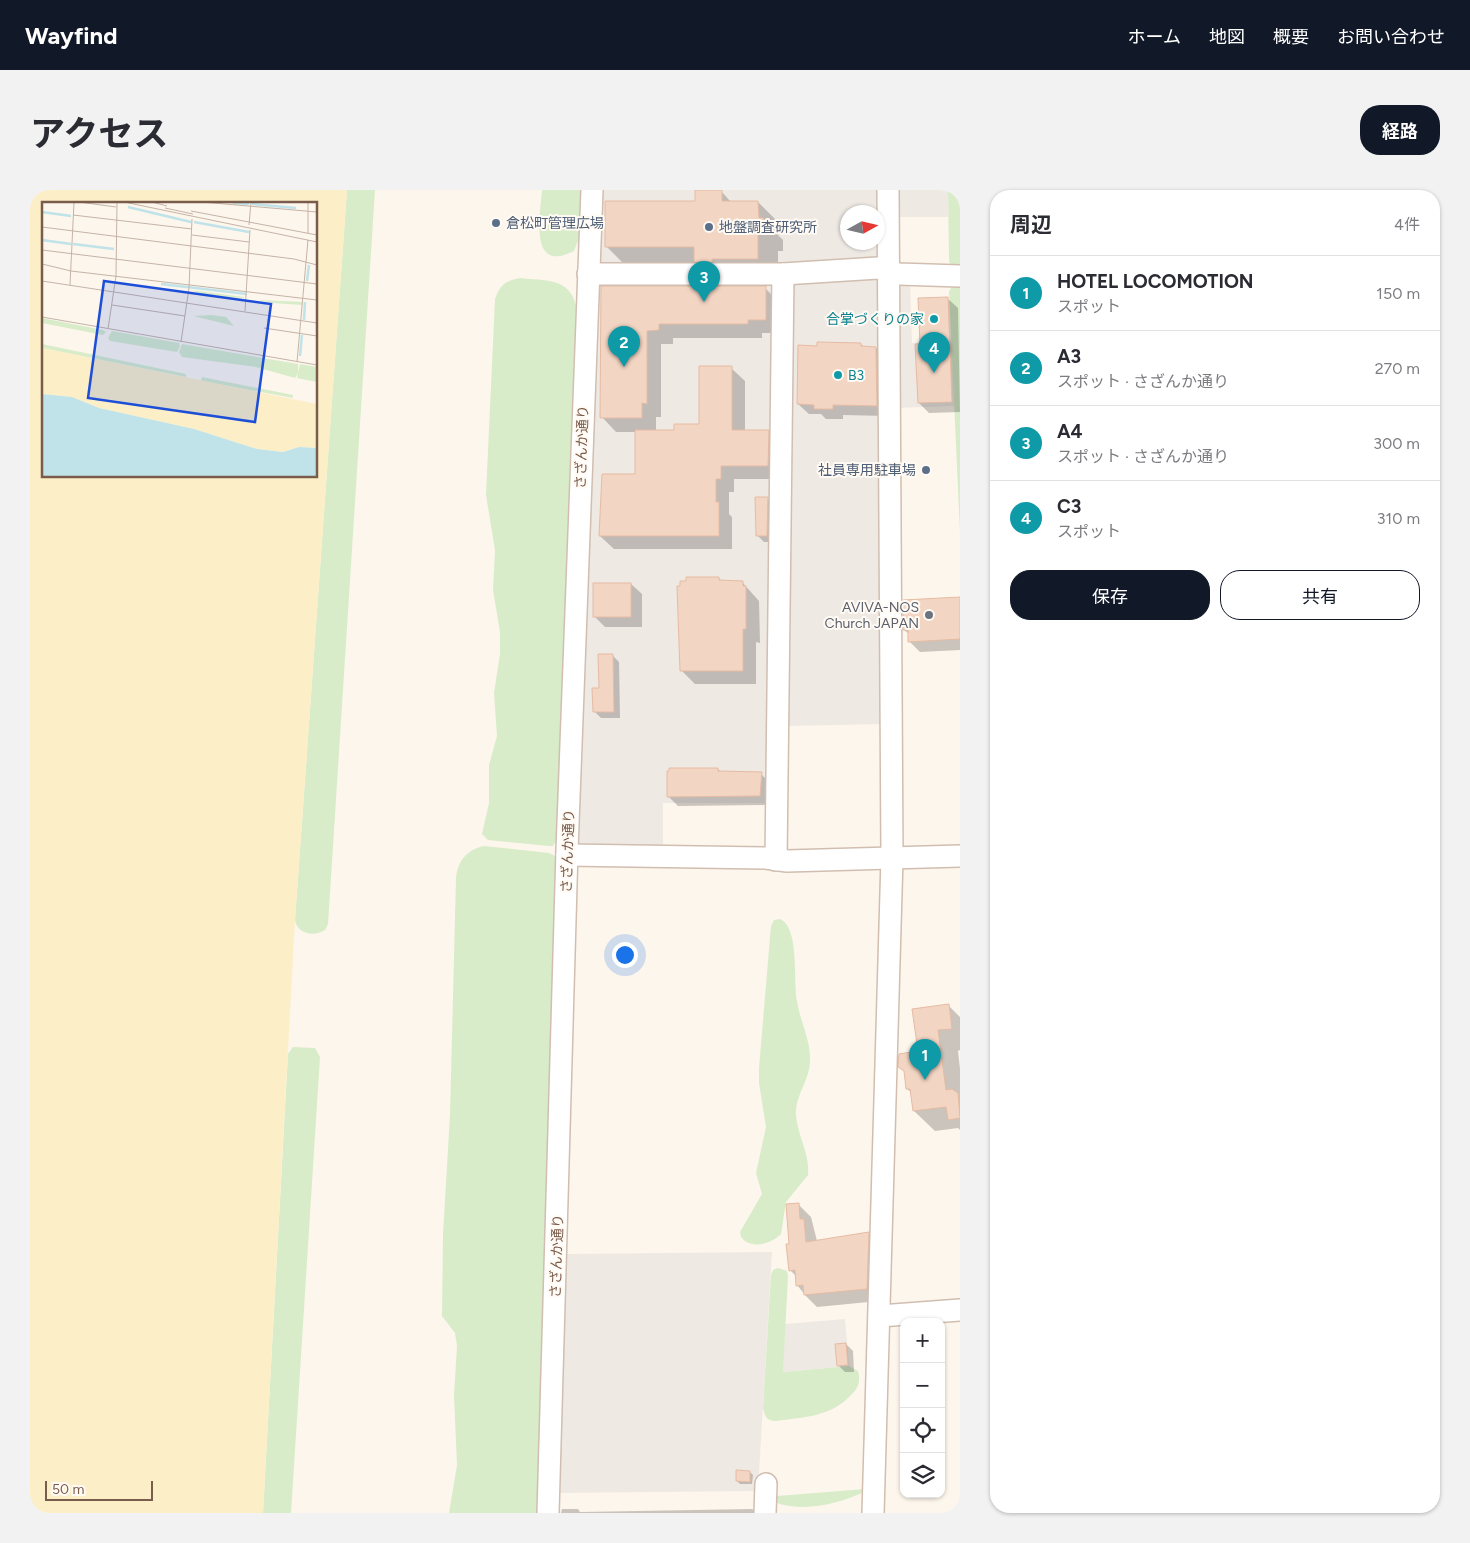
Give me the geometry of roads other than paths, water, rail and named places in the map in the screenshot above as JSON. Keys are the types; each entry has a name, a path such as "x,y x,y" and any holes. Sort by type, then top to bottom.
{"street":[{"name":"さざんか通り","path":"548,1513 567,855 592,190"},
{"path":"873,1513 892,858 888,190"},
{"path":"588,274 783,274 878,268 899,274 960,276"},
{"path":"776,860 783,274"},
{"path":"567,855 776,860 960,856"},
{"path":"880,1316 960,1310"},
{"path":"766,1484 766,1513"}],"place":[{"name":"倉松町管理広場","path":"496,223"},
{"name":"地盤調査研究所","path":"709,227"},
{"name":"A4","path":"704,302"},
{"name":"合掌づくりの家","path":"934,319"},
{"name":"A3","path":"624,367"},
{"name":"C3","path":"934,373"},
{"name":"B3","path":"838,375"},
{"name":"社員専用駐車場","path":"926,470"},
{"name":"AVIVA-NOS Church JAPAN","path":"929,615"},
{"name":"HOTEL LOCOMOTION","path":"925,1080"}]}
